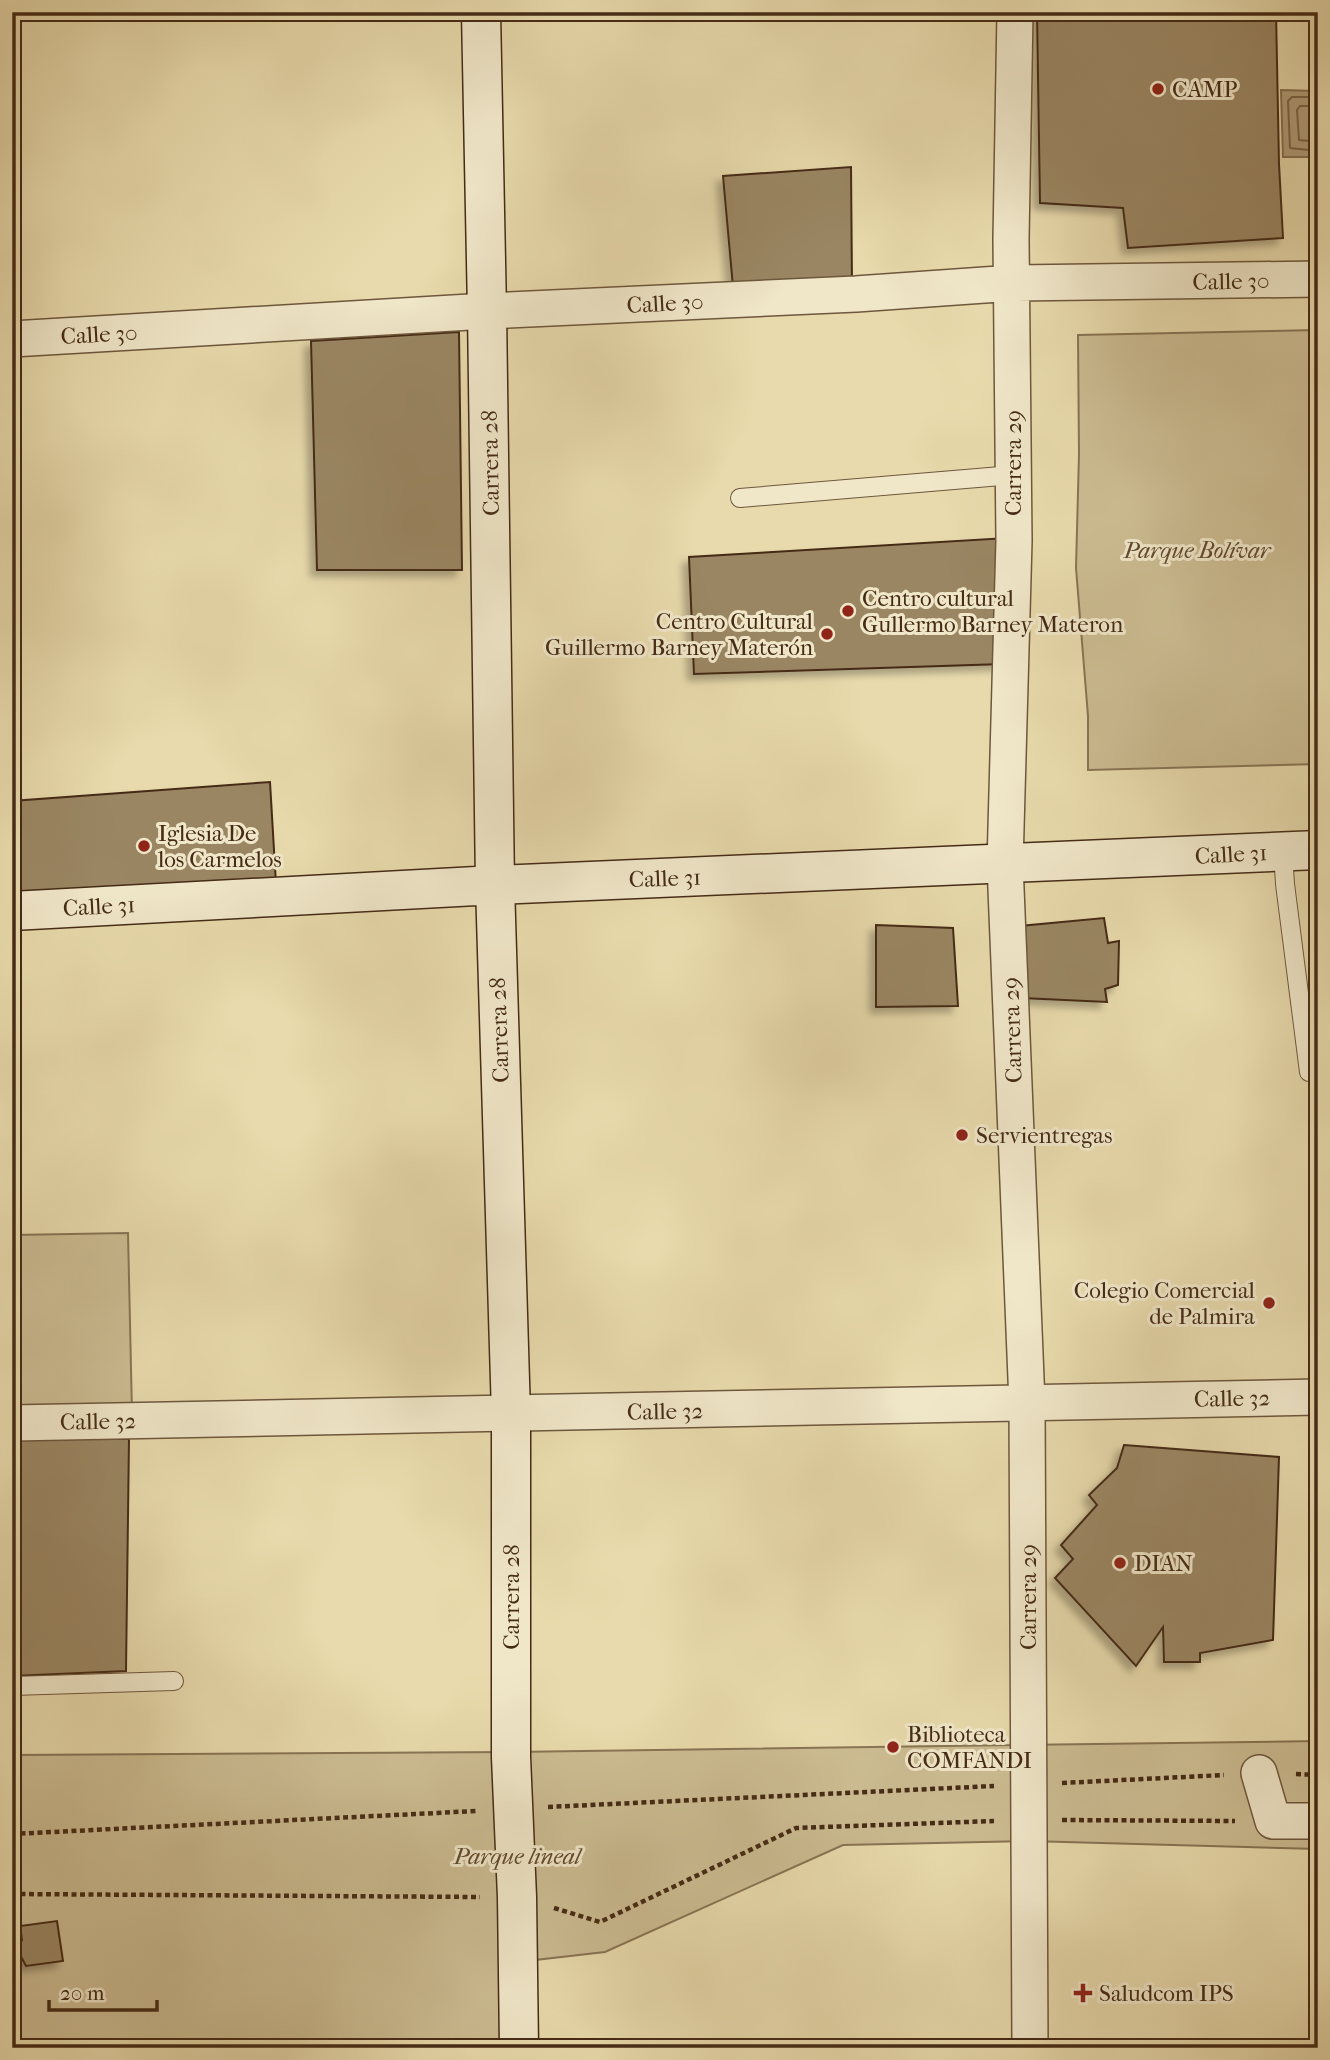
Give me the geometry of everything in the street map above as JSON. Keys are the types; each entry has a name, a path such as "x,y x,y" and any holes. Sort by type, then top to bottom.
{"main road":[{"name":"Carrera 28","path":"481,12 495,885 511,1415 513,1809 519,2048"},
{"name":"Calle 31","path":"12,911 495,885 1300,850"}],"street":[{"name":"Carrera 29","path":"1015,12 1011,239 1014,541 1006,864 1027,1403 1030,2048"},
{"name":"Calle 30","path":"12,339 487,311 856,294 1013,283 1318,279"},
{"name":"Calle 32","path":"12,1423 511,1415 1318,1396"},
{"path":"1259,1773 1273,1821 1318,1821"}],"lane":[{"path":"740,498 1013,475"},
{"path":"1300,850 1309,1072"},
{"path":"12,1686 174,1681"}],"path":[{"path":"12,1834 1259,1773 1318,1775"},
{"path":"12,1894 517,1897 600,1922 796,1828 1029,1820 1273,1821"}],"green space":[{"name":"Parque Bolívar","path":"1318,330 1318,764 1088,770 1088,716 1076,568 1078,335"},
{"path":"128,1233 132,1413 12,1413 12,1235"},
{"name":"Parque lineal","path":"1318,1741 1318,1849 1029,1841 843,1845 605,1952 518,1962 519,2048 12,2048 12,1755 511,1752"}],"water":[{"path":"1281,90 1317,91 1317,157 1283,157"}],"building":[{"name":"CAMP","path":"1037,12 1276,12 1283,238 1128,248 1123,208 1040,203"},
{"path":"851,167 852,286 733,287 723,176"},
{"path":"459,332 462,570 317,570 311,341"},
{"name":"Centro cultural Gullermo Barney Materon","path":"1007,538 1003,664 694,674 689,557"},
{"name":"Iglesia De los Carmelos","path":"270,782 276,884 19,902 12,801"},
{"path":"1104,918 1108,943 1119,941 1118,985 1105,989 1107,1002 1022,998 1020,926"},
{"path":"876,925 953,928 958,1006 876,1007"},
{"path":"12,1438 129,1439 126,1671 12,1676"},
{"path":"1124,1445 1279,1457 1273,1640 1200,1653 1200,1662 1164,1662 1163,1627 1136,1666 1055,1578 1073,1559 1061,1545 1097,1505 1089,1495 1117,1468"},
{"path":"57,1921 63,1961 26,1966 17,1949 22,1940 20,1926"}],"place":[{"name":"CAMP","path":"1158,89"},
{"name":"Centro cultural Gullermo Barney Materon","path":"848,611"},
{"name":"Centro Cultural Guillermo Barney Materón","path":"827,634"},
{"name":"Iglesia De los Carmelos","path":"144,846"},
{"name":"Servientregas","path":"962,1135"},
{"name":"Colegio Comercial de Palmira","path":"1269,1303"},
{"name":"DIAN","path":"1120,1563"},
{"name":"Biblioteca COMFANDI","path":"893,1747"},
{"name":"Saludcom IPS","path":"1083,1993"}]}
